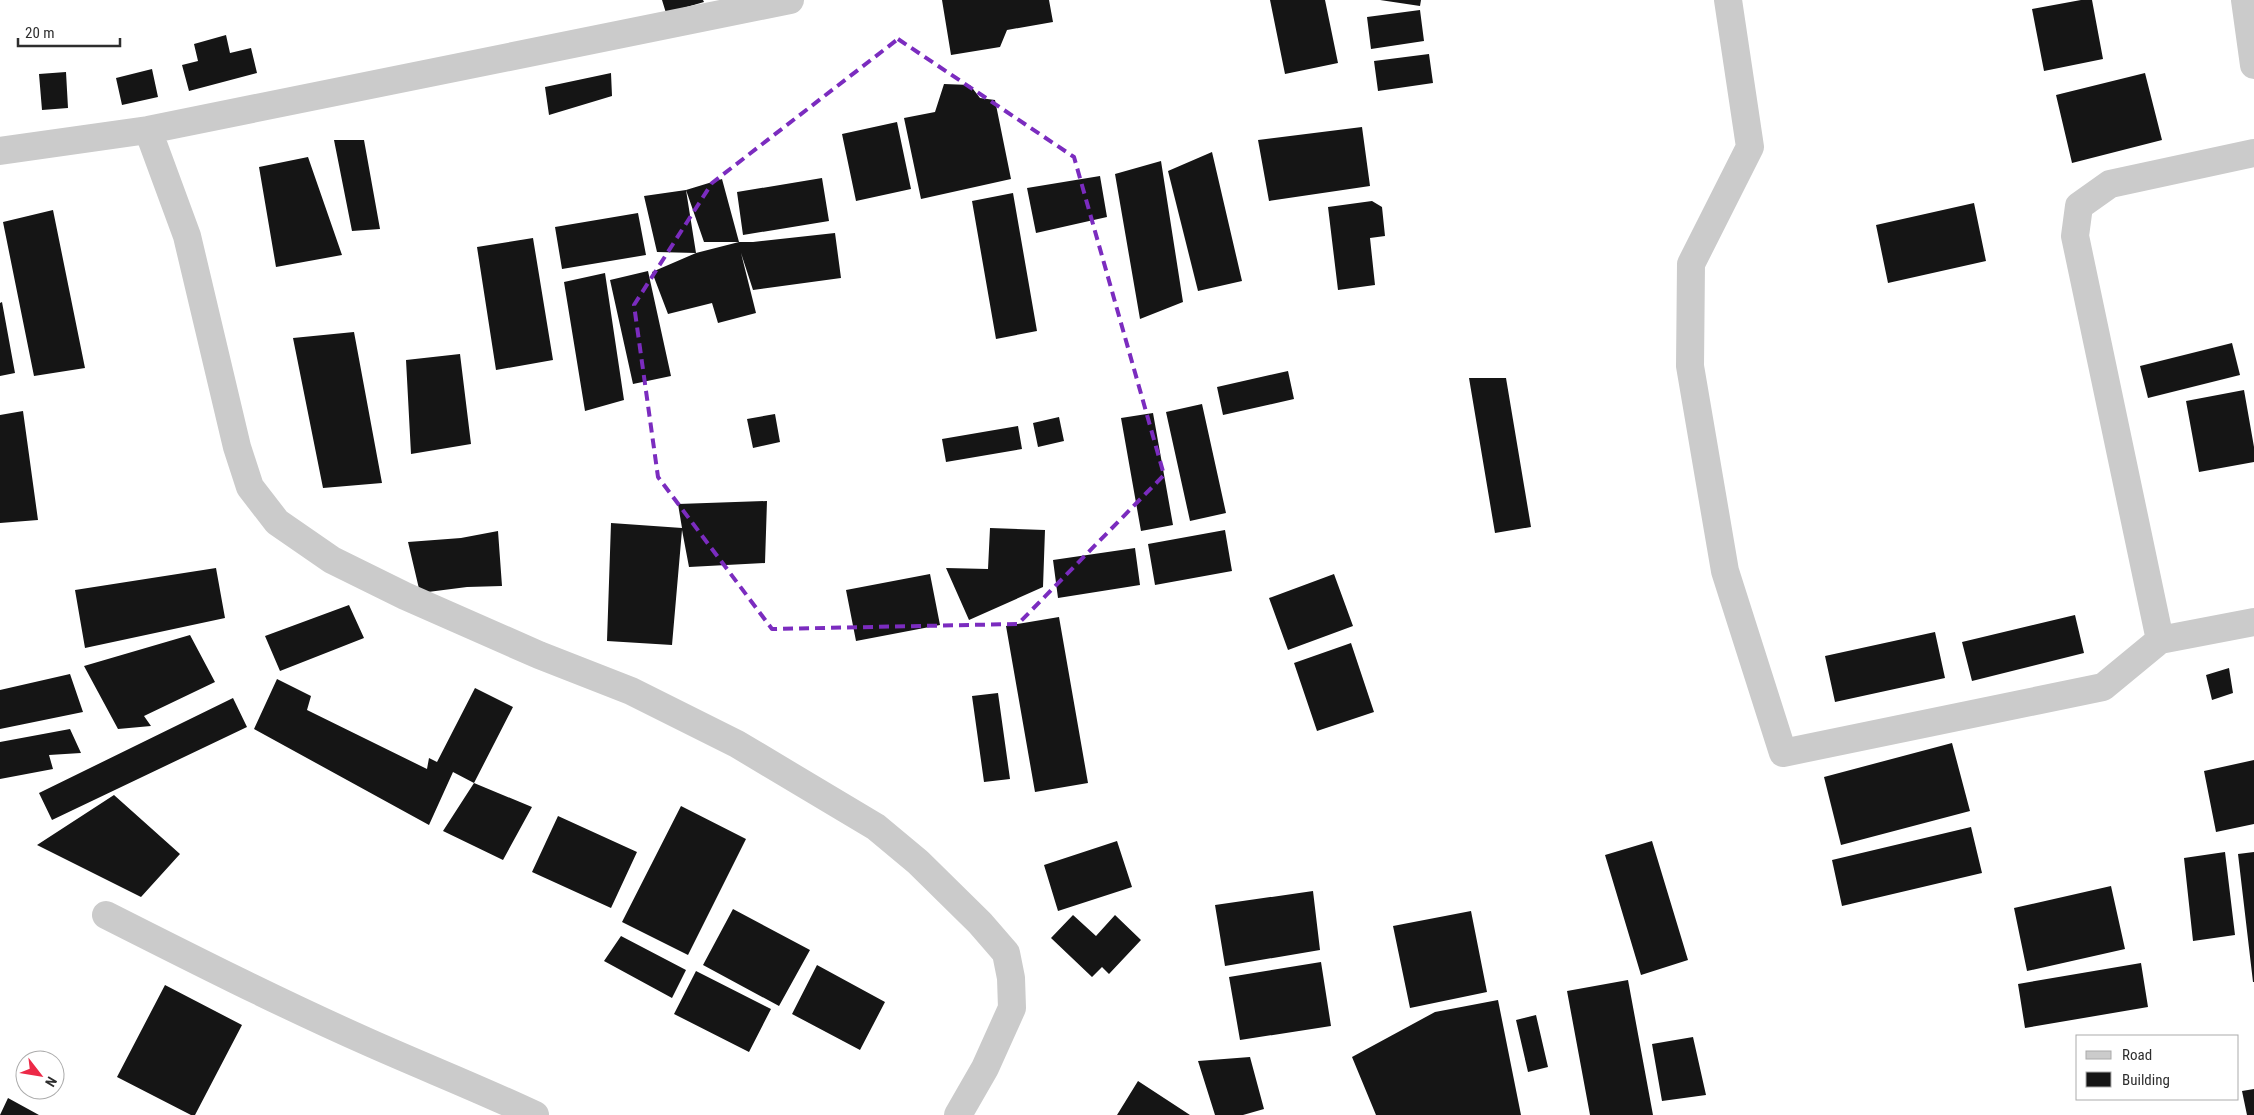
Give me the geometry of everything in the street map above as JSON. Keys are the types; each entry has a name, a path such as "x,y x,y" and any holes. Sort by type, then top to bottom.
{"street":[{"path":"0,150 148,130 790,0"},
{"path":"1728,0 1750,147 1691,264 1690,366 1725,571 1783,753 2103,687 2160,640 2254,622"},
{"path":"2245,0 2254,65"},
{"path":"148,130 187,236 237,447 250,487 277,522 332,560 405,596 539,655 631,690 737,744 876,827 918,862 980,923 1006,953 1011,978 1012,1008 985,1068 958,1115"},
{"path":"2160,640 2075,236 2079,206 2110,184 2254,153"},
{"path":"106,915 240,982 535,1115"}],"highlighted area":[{"path":"898,39 1074,157 1164,475 1018,624 772,629 658,477 634,305 712,183"}],"building":[{"path":"662,0 703,0 704,2 666,13"},
{"path":"942,0 1049,0 1053,22 1007,30 1000,47 951,55"},
{"path":"1270,0 1325,0 1338,63 1285,74"},
{"path":"1380,0 1421,0 1420,6"},
{"path":"2081,0 2092,0 2103,59 2044,71 2032,9"},
{"path":"1420,10 1424,41 1371,49 1367,17"},
{"path":"226,35 230,53 251,48 257,73 189,91 182,65 198,61 194,44"},
{"path":"1429,54 1433,83 1378,91 1374,61"},
{"path":"152,69 158,97 122,105 116,78"},
{"path":"66,72 68,108 42,110 39,74"},
{"path":"611,73 612,96 549,115 545,87"},
{"path":"2145,73 2162,140 2072,163 2056,95"},
{"path":"944,84 970,85 980,98 995,100 1011,179 921,199 904,118 935,112"},
{"path":"897,122 911,189 856,201 842,134"},
{"path":"1362,127 1370,186 1269,201 1258,140"},
{"path":"334,140 364,140 380,229 352,231"},
{"path":"1212,152 1242,281 1198,291 1168,171"},
{"path":"308,157 342,255 276,267 259,167"},
{"path":"1161,161 1183,302 1140,319 1115,174"},
{"path":"1100,176 1107,217 1036,233 1027,188"},
{"path":"822,178 829,221 743,235 737,192"},
{"path":"722,179 739,242 704,242 686,190"},
{"path":"686,190 696,253 657,252 644,196"},
{"path":"1013,193 1037,331 996,339 972,201"},
{"path":"1372,201 1382,207 1385,236 1370,238 1375,285 1338,290 1328,207"},
{"path":"1974,203 1986,261 1888,283 1876,225"},
{"path":"53,210 85,368 34,376 3,222"},
{"path":"638,213 646,255 562,269 555,227"},
{"path":"835,233 841,278 753,290 741,253 756,313 718,323 712,303 668,314 652,272 696,253 739,242"},
{"path":"533,238 553,360 496,370 477,247"},
{"path":"648,271 671,376 633,384 610,280"},
{"path":"605,273 624,400 585,411 564,282"},
{"path":"2,302 15,373 0,376 0,303"},
{"path":"354,332 382,483 323,488 293,338"},
{"path":"2232,343 2240,375 2148,398 2140,366"},
{"path":"460,354 471,444 411,454 406,360"},
{"path":"1288,371 1294,399 1223,415 1217,387"},
{"path":"1469,378 1506,378 1531,527 1495,533"},
{"path":"2244,390 2254,447 2254,462 2199,472 2186,401"},
{"path":"1202,404 1226,513 1190,521 1166,412"},
{"path":"23,411 38,520 0,523 0,415"},
{"path":"1153,413 1173,525 1141,531 1121,418"},
{"path":"775,414 780,442 753,448 747,419"},
{"path":"1059,417 1064,441 1038,447 1033,423"},
{"path":"1018,426 1022,449 946,462 942,439"},
{"path":"767,501 765,563 689,567 682,530 672,645 607,641 611,523 682,528 678,504"},
{"path":"990,528 1045,530 1043,587 969,620 946,568 988,569"},
{"path":"1225,530 1232,571 1155,585 1148,544"},
{"path":"498,531 502,586 467,587 420,593 408,542 461,538"},
{"path":"1135,548 1140,585 1058,598 1053,560"},
{"path":"216,568 225,618 85,648 75,590"},
{"path":"930,574 940,625 856,641 846,590"},
{"path":"1334,574 1353,626 1288,650 1269,598"},
{"path":"349,605 364,638 280,671 265,636"},
{"path":"2075,615 2084,653 1972,681 1962,642"},
{"path":"1059,617 1088,783 1035,792 1006,626"},
{"path":"1935,632 1945,678 1835,702 1825,656"},
{"path":"190,635 215,682 144,716 151,726 118,729 84,666"},
{"path":"1351,643 1374,712 1317,731 1294,663"},
{"path":"2229,668 2233,693 2212,700 2206,675"},
{"path":"70,674 83,712 0,729 0,690"},
{"path":"277,679 311,696 307,710 427,769 429,758 437,762 475,688 513,707 474,783 453,772 429,825 254,729"},
{"path":"998,693 1010,779 984,782 972,696"},
{"path":"233,698 247,727 52,820 39,793"},
{"path":"70,729 81,753 49,755 53,769 0,779 0,742"},
{"path":"1952,743 1970,811 1841,845 1824,777"},
{"path":"2254,760 2254,824 2216,832 2204,771"},
{"path":"474,783 532,807 503,860 443,831"},
{"path":"114,795 180,854 141,897 37,845"},
{"path":"681,806 746,839 688,955 622,922"},
{"path":"558,816 637,852 611,908 532,872"},
{"path":"1971,827 1982,873 1842,906 1832,860"},
{"path":"1117,841 1132,887 1058,911 1044,865"},
{"path":"1652,841 1688,960 1641,975 1605,855"},
{"path":"2225,852 2235,935 2193,941 2184,858"},
{"path":"2254,852 2254,982 2253,982 2238,854"},
{"path":"2111,886 2125,949 2027,971 2014,908"},
{"path":"1313,891 1320,950 1225,966 1215,905"},
{"path":"733,909 810,950 779,1006 703,965"},
{"path":"1471,911 1487,992 1410,1008 1393,926"},
{"path":"1073,915 1096,936 1115,915 1141,940 1109,974 1102,967 1092,977 1051,938"},
{"path":"621,936 686,970 672,998 604,961"},
{"path":"1321,962 1331,1026 1240,1040 1229,977"},
{"path":"2141,963 2148,1007 2025,1028 2018,984"},
{"path":"817,965 885,1002 860,1050 792,1014"},
{"path":"696,971 771,1009 749,1052 674,1014"},
{"path":"1628,980 1653,1115 1590,1115 1567,991"},
{"path":"165,985 242,1025 195,1115 191,1115 117,1077"},
{"path":"1498,1000 1521,1115 1376,1115 1352,1057 1435,1012"},
{"path":"1536,1015 1548,1067 1528,1072 1516,1020"},
{"path":"1693,1037 1706,1095 1662,1101 1652,1044"},
{"path":"1250,1057 1264,1109 1243,1115 1215,1115 1198,1061"},
{"path":"1138,1081 1190,1115 1117,1115"},
{"path":"2254,1089 2254,1115 2247,1115 2242,1091"},
{"path":"8,1098 39,1115 0,1115"}]}
